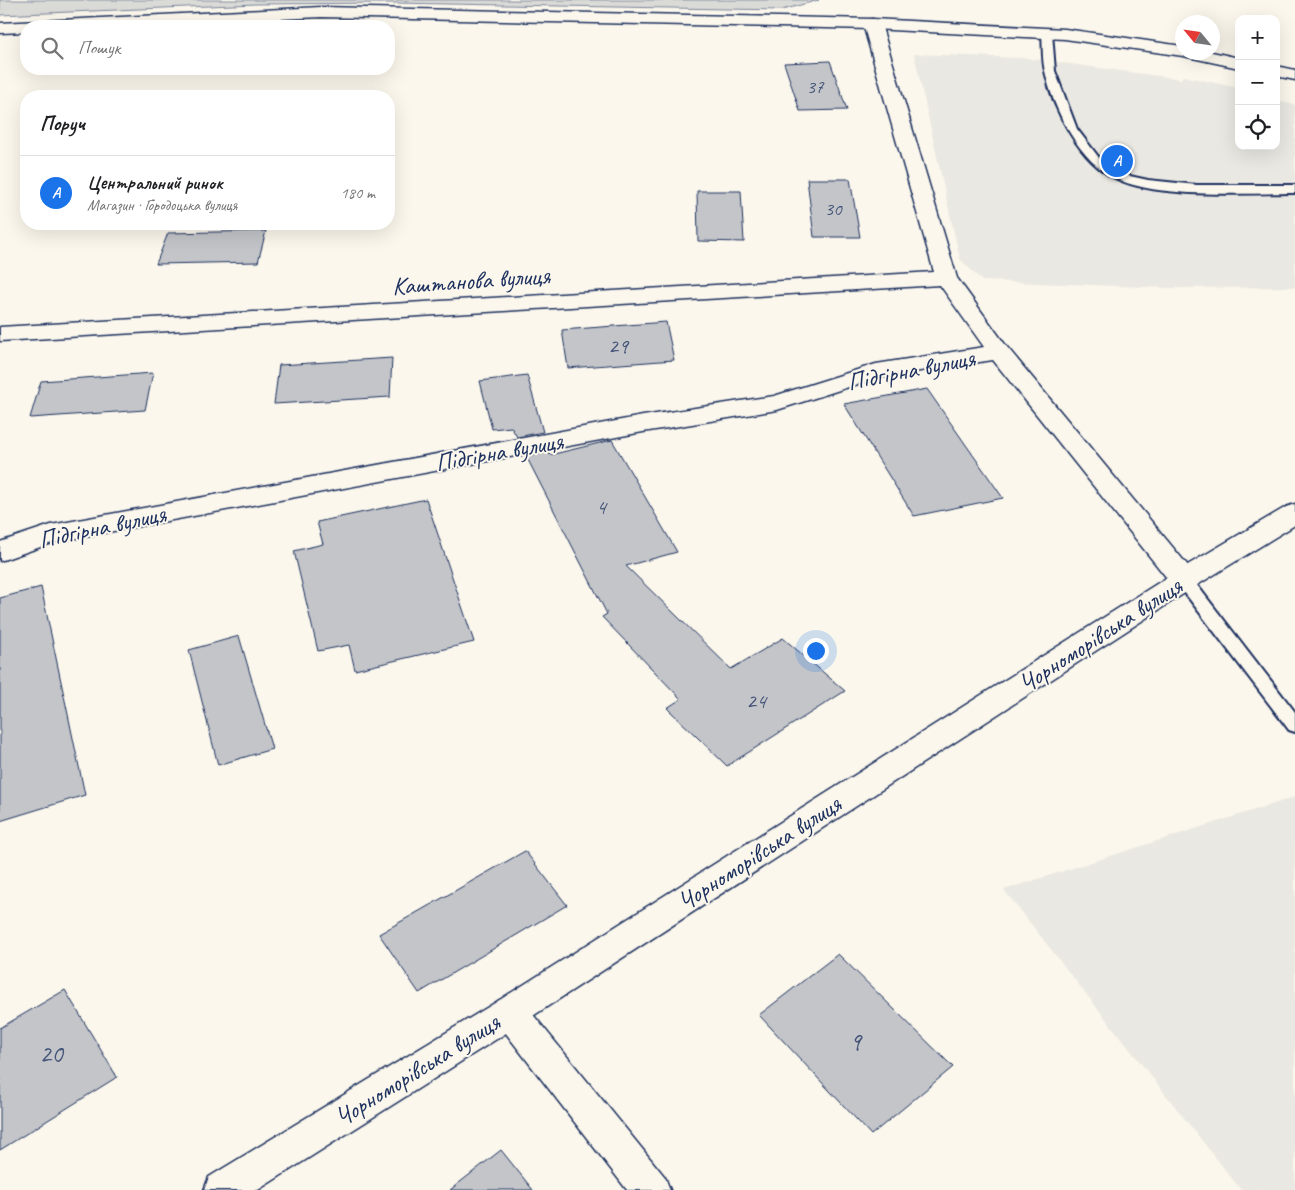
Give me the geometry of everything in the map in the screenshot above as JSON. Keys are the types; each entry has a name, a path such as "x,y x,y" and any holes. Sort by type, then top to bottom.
{"street":[{"path":"158,20 321,12 872,24 1048,33 1120,41 1175,51"},
{"path":"872,24 946,278 999,352 1184,580"},
{"path":"0,28 20,27"},
{"path":"1220,59 1235,62"},
{"path":"1280,72 1295,75"},
{"name":"Каштанова вулиця","path":"0,334 946,278"},
{"name":"Підгірна вулиця","path":"0,552 51,534 643,424 777,403 876,371 999,352"},
{"name":"Чорноморівська вулиця","path":"223,1190 510,1012 1184,580 1295,513"},
{"path":"510,1012 651,1190"}],"lane":[{"path":"1048,33 1050,71 1072,129 1096,161 1121,177 1148,184 1197,189 1295,189"},
{"path":"1184,580 1295,725"}],"shaded area":[{"path":"0,0 819,0 782,10 393,3 256,4 0,15"},
{"path":"914,54 1026,58 1181,79 1183,76 1235,87 1235,150 1280,150 1280,101 1295,105 1295,287 1171,288 982,281 960,259"},
{"path":"1295,797 1295,1190 1241,1190 1004,890"}],"building":[{"path":"830,61 847,110 800,111 784,63"},
{"path":"807,179 850,179 860,237 814,237"},
{"path":"697,191 741,191 744,242 698,241"},
{"path":"266,231 258,262 156,264 168,233"},
{"path":"666,322 674,360 568,368 562,330"},
{"path":"392,358 390,397 274,404 279,365"},
{"path":"153,373 145,410 30,418 41,381"},
{"path":"527,375 543,432 517,437 511,427 492,429 480,381"},
{"path":"927,389 1003,498 914,516 844,404"},
{"path":"612,440 677,552 626,566 731,669 783,638 845,691 727,766 667,708 681,699 602,617 607,614 526,456 549,452 550,455"},
{"path":"426,499 474,642 355,670 349,645 318,651 294,551 323,544 317,522"},
{"path":"41,587 85,795 0,821 0,598"},
{"path":"239,636 272,749 218,765 189,650"},
{"path":"525,851 567,905 419,993 379,934"},
{"path":"838,954 953,1067 871,1135 759,1015"},
{"path":"65,990 117,1077 0,1150 0,1028"},
{"path":"501,1150 533,1190 450,1190"}],"place":[{"name":"Центральний ринок","path":"1117,161"}]}
